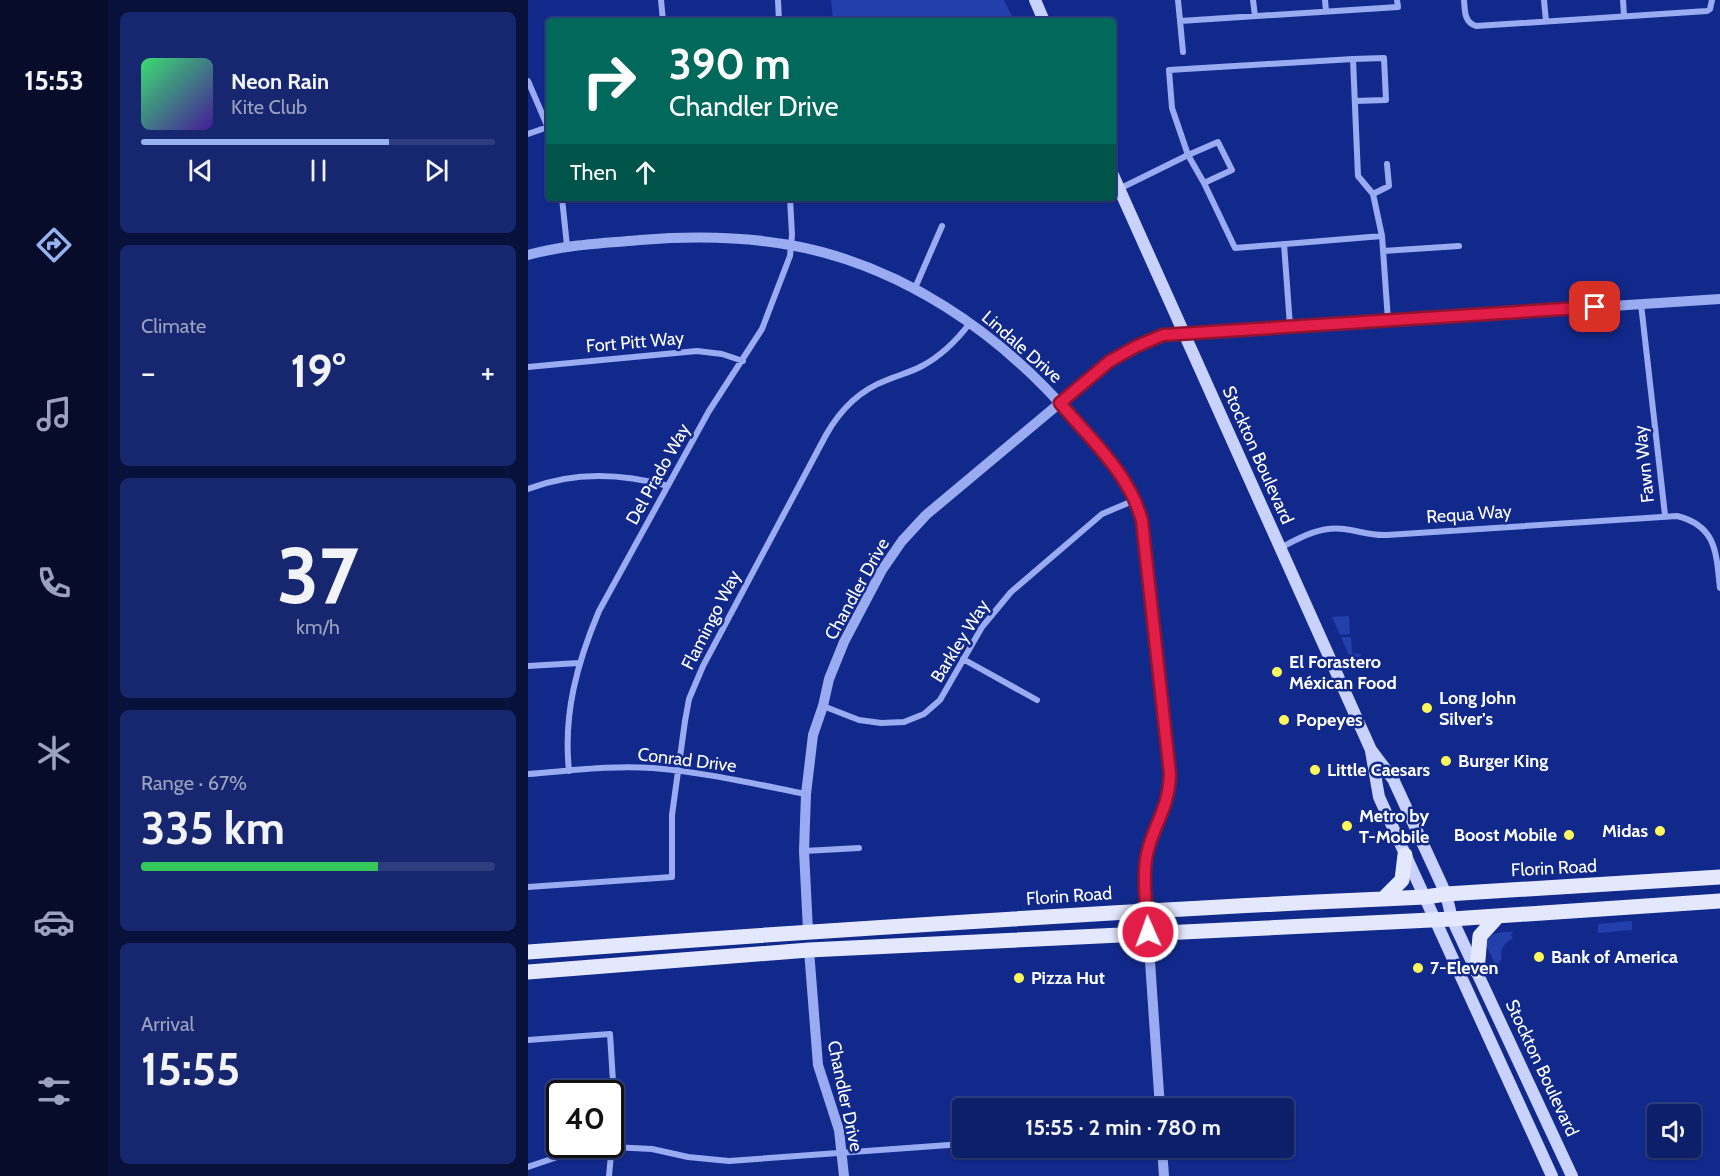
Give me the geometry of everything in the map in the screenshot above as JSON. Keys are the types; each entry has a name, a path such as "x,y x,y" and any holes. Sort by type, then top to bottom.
{"main road":[{"path":"1035,0 1043,18"},
{"name":"Stockton Boulevard","path":"1116,182 1371,750 1393,779 1446,894 1452,919 1572,1176"},
{"name":"Stockton Boulevard","path":"1371,750 1378,797 1552,1176"},
{"path":"1383,899 1402,880 1405,855"},
{"name":"Florin Road","path":"528,952 808,931 1425,897 1720,877"},
{"path":"528,972 783,952 1148,932 1435,920 1720,901"},
{"path":"1477,971 1480,936 1498,916"},
{"path":"809,951 834,930"},
{"path":"783,952 808,931"}],"street":[{"path":"661,0 663,18"},
{"path":"778,0 779,18"},
{"path":"1178,0 1183,52"},
{"path":"1253,0 1255,16"},
{"path":"1325,0 1326,11"},
{"path":"1180,21 1398,7 1397,0"},
{"path":"1464,0 1466,18 1469,23 1476,26 1707,11 1712,5 1712,0"},
{"path":"1544,0 1546,21"},
{"path":"1623,0 1624,16"},
{"path":"1355,101 1386,100 1384,58 1169,70 1172,108 1188,155 1235,248 1382,236"},
{"path":"1353,59 1358,176 1373,194 1382,236 1388,320"},
{"path":"528,81 546,122"},
{"path":"528,134 546,130"},
{"path":"1119,189 1218,142 1232,170 1204,183"},
{"path":"1373,194 1389,186 1387,164"},
{"path":"562,201 567,246"},
{"name":"Del Prado Way","path":"569,771 567,746 569,712 579,663 599,611 710,411 759,335 790,256 792,245 790,201"},
{"path":"915,288 942,226"},
{"name":"Lindale Drive","path":"528,255 567,246 691,237 724,237 792,245 853,262 915,288 970,322 1015,357 1060,403 1122,477 1135,500 1142,521 1170,774 1166,807 1147,856 1145,878 1159,1098"},
{"path":"1284,244 1290,327"},
{"path":"1383,251 1459,246"},
{"name":"Chandler Drive","path":"808,931 804,851 806,794 813,735 829,679 844,642 882,570 902,541 926,515 1110,361 1163,335 1720,299"},
{"name":"Fawn Way","path":"1641,304 1665,516 1687,518 1705,530 1715,548 1720,588"},
{"name":"Flamingo Way","path":"528,887 672,877 672,815 689,699 698,677 832,425 852,401 869,388 919,368 938,356 970,322"},
{"name":"Fort Pitt Way","path":"528,367 697,351 722,354 743,361"},
{"path":"528,489 562,479 603,475 645,480 668,486"},
{"name":"Barkley Way","path":"823,706 848,717 870,722 893,723 914,719 933,708 940,700 982,627 1011,592 1101,514 1135,500"},
{"name":"Requa Way","path":"1280,548 1306,535 1326,529 1387,535 1665,516"},
{"path":"963,659 1037,700"},
{"path":"528,666 579,663"},
{"name":"Conrad Drive","path":"528,774 630,768 678,770 806,794"},
{"path":"804,851 859,848"},
{"name":"Chandler Drive","path":"809,951 818,1065 839,1130 844,1176"},
{"path":"528,1040 610,1034 613,1080"},
{"path":"624,1148 651,1149 688,1157 729,1161 952,1145"},
{"path":"528,1167 554,1158"},
{"path":"609,1176 611,1158"},
{"path":"1163,1158 1164,1176"}],"shaded area":[{"path":"831,0 1004,0 1013,18 833,18"},
{"path":"1349,616 1350,634 1340,635 1332,617"},
{"path":"1341,637 1351,637 1352,653 1361,654 1359,660 1352,663"},
{"path":"1632,921 1632,930 1598,933 1598,924"},
{"path":"1513,932 1511,935 1513,939 1503,947 1502,959 1497,969 1486,945 1488,940 1496,933"}],"place":[{"name":"El Forastero Méxican Food","path":"1277,672"},
{"name":"Long John Silver's","path":"1427,708"},
{"name":"Popeyes","path":"1284,720"},
{"name":"Burger King","path":"1446,761"},
{"name":"Little Caesars","path":"1315,770"},
{"name":"Metro by T-Mobile","path":"1347,826"},
{"name":"Midas","path":"1660,831"},
{"name":"Boost Mobile","path":"1569,835"},
{"name":"Bank of America","path":"1539,957"},
{"name":"7-Eleven","path":"1418,968"},
{"name":"Pizza Hut","path":"1019,978"}],"route":[{"path":"1148,932 1145,866 1149,846 1166,807 1170,774 1142,521 1128,485 1060,403 1110,361 1163,335 1595,307"}]}
